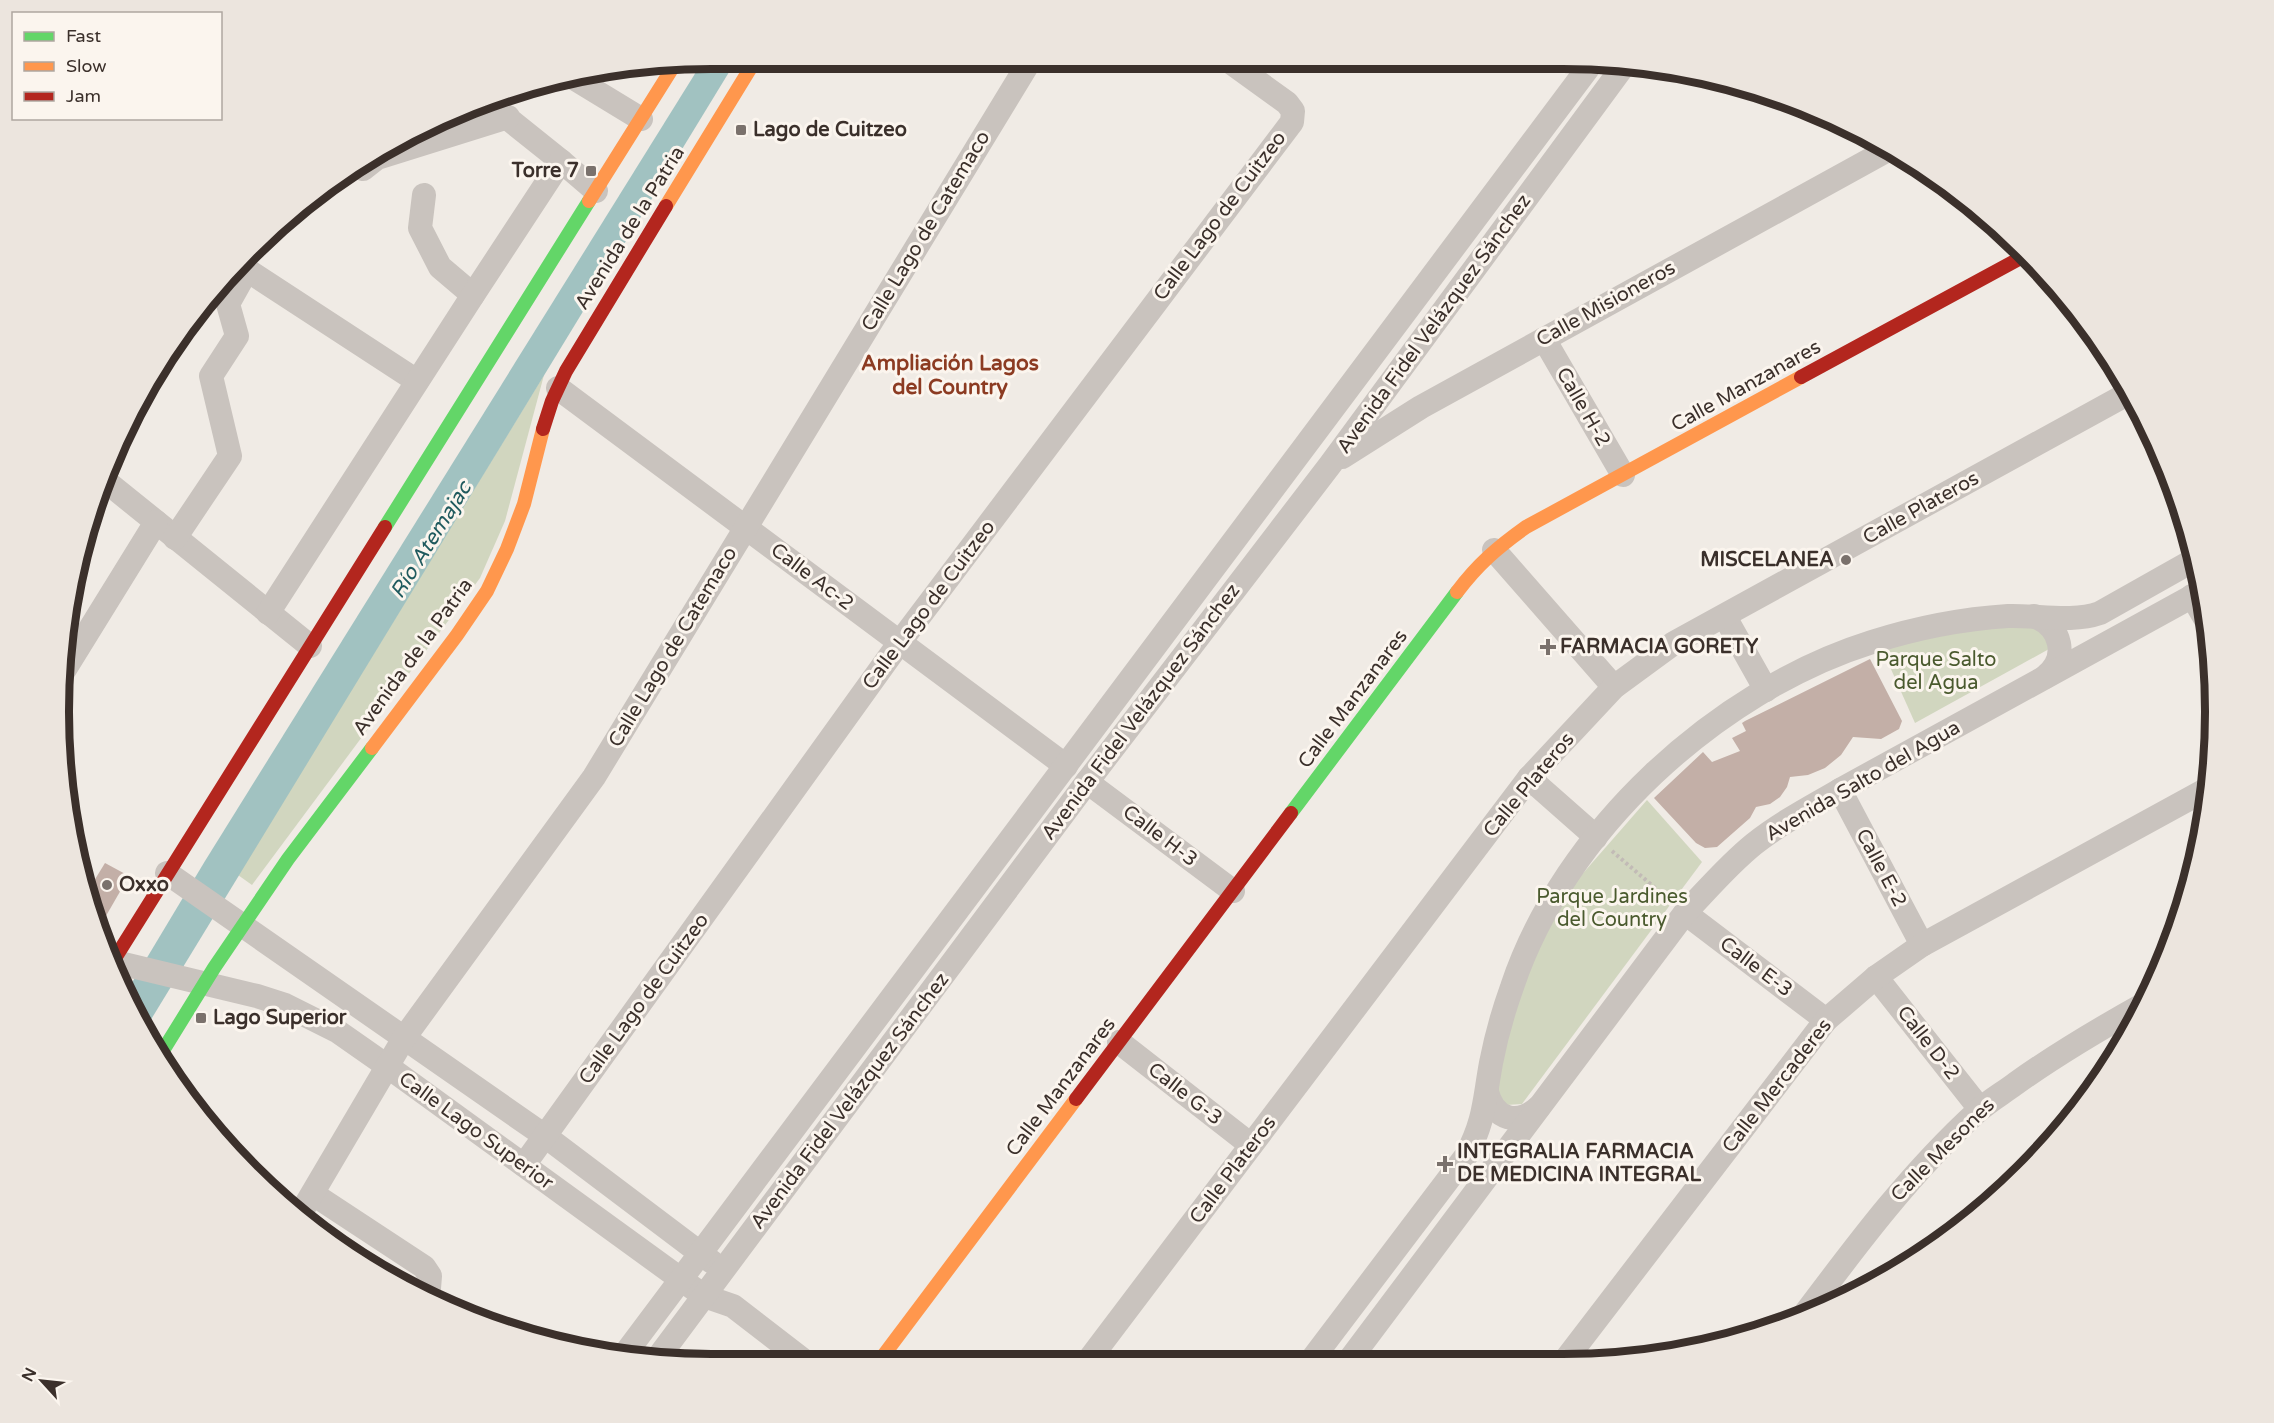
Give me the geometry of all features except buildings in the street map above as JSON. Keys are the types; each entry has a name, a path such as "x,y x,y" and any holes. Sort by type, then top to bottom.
{"main road":[{"name":"Avenida de la Patria","path":"164,1047 195,981 237,921 288,859 458,635 487,591 507,549 524,504 538,443 566,371 750,69"},
{"path":"119,959 174,878 310,646 671,70"},
{"name":"Calle Manzanares","path":"885,1354 1474,570 1494,550 1526,527 2019,259"}],"street":[{"name":"Calle Lago de Catemaco","path":"304,1208 404,1038 594,777 1025,69"},
{"name":"Calle Lago de Cuitzeo","path":"524,1165 900,642 1292,122 1293,111 1287,103 1240,69"},
{"name":"Avenida Fidel Velázquez Sánchez","path":"629,1349 1587,70"},
{"name":"Avenida Fidel Velázquez Sánchez","path":"662,1352 1087,782 1330,465 1620,71"},
{"path":"581,82 642,119"},
{"path":"494,107 596,191"},
{"path":"390,155 508,117"},
{"name":"Calle Misioneros","path":"1330,465 1421,407 1881,154"},
{"path":"268,613 561,160"},
{"path":"424,195 420,228 440,267 473,295"},
{"path":"248,266 417,381"},
{"path":"176,538 230,456 211,376 237,336 228,304 240,275"},
{"name":"Calle H-2","path":"1544,339 1623,475"},
{"name":"Calle Ac-2","path":"558,388 1066,766"},
{"name":"Calle Plateros","path":"1093,1354 1529,778 1614,687 1674,643 2123,397"},
{"path":"111,483 310,646"},
{"path":"71,660 156,522"},
{"path":"1494,550 1614,687"},
{"path":"1316,1354 1466,1156 1476,1138 1483,1118 1500,1024 1512,985 1546,910 1571,871 1619,809 1682,747 1720,718 1766,690 1814,665 1869,643 1913,630 2008,616 2087,618 2188,564"},
{"name":"Avenida Salto del Agua","path":"1354,1353 1685,914 1754,844 1840,790 2194,594"},
{"path":"1725,616 1766,690"},
{"path":"2034,616 2050,625 2061,648 2056,666 2044,679"},
{"path":"1134,675 1156,692"},
{"path":"1529,778 1596,837"},
{"name":"Calle H-3","path":"1087,782 1233,891"},
{"name":"Calle E-2","path":"1840,790 1922,945"},
{"name":"Calle Mercaderes","path":"1570,1354 1826,1020 1876,977 1922,945 2200,793"},
{"name":"Calle Lago Superior","path":"174,878 545,1136 723,1271"},
{"name":"Calle E-3","path":"1685,914 1826,1020"},
{"name":"Calle Lago Superior","path":"121,964 257,996 313,1017 387,1066 704,1296 734,1306 795,1354"},
{"name":"Calle D-2","path":"1876,977 1980,1110"},
{"name":"Calle Mesones","path":"1813,1303 1880,1215 1919,1169 1980,1110 2085,1038 2130,1012"},
{"name":"Calle G-3","path":"1119,1042 1251,1145"},
{"path":"1487,1092 1494,1107 1507,1117 1523,1118 1543,1103"},
{"path":"773,1156 796,1173"},
{"path":"313,1194 424,1267 430,1276 428,1289"},
{"path":"723,1271 734,1306"},
{"path":"1336,1327 1354,1353"}],"path":[{"path":"1596,837 1685,914"}],"green space":[{"path":"544,375 505,521 480,578 252,885 238,875"},
{"name":"Parque Salto del Agua","path":"2034,622 2049,631 2049,649 1915,723 1882,649 1954,629"},
{"name":"Parque Jardines del Country","path":"1647,800 1702,862 1522,1104 1506,1105 1496,1090 1505,1040 1530,965 1571,887"}],"water":[{"name":"Río Atemajac","path":"698,69 731,69 149,1022 130,985 205,861"}],"traffic: fast":[{"path":"385,527 589,201"},
{"path":"1291,813 1457,592"},
{"path":"164,1048 214,968 288,859 372,748"}],"traffic: slow":[{"path":"666,206 750,69"},
{"path":"589,201 671,70"},
{"path":"1457,592 1489,557 1526,527 1801,377"},
{"path":"372,748 487,591 507,549 524,504 543,429"},
{"path":"885,1354 1076,1099"}],"traffic: jam":[{"path":"543,429 552,401 566,371 666,206"},
{"path":"1801,377 2019,259"},
{"path":"117,955 385,527"},
{"path":"1076,1099 1291,813"}],"place":[{"name":"Lago de Cuitzeo","path":"741,130"},
{"name":"Torre 7","path":"591,171"},
{"name":"MISCELANEA","path":"1846,560"},
{"name":"FARMACIA GORETY","path":"1548,647"},
{"name":"Oxxo","path":"107,885"},
{"name":"Lago Superior","path":"201,1018"},
{"name":"INTEGRALIA FARMACIA DE MEDICINA INTEGRAL","path":"1445,1164"}],"district":[{"name":"Ampliación Lagos del Country","path":"950,375"}]}
